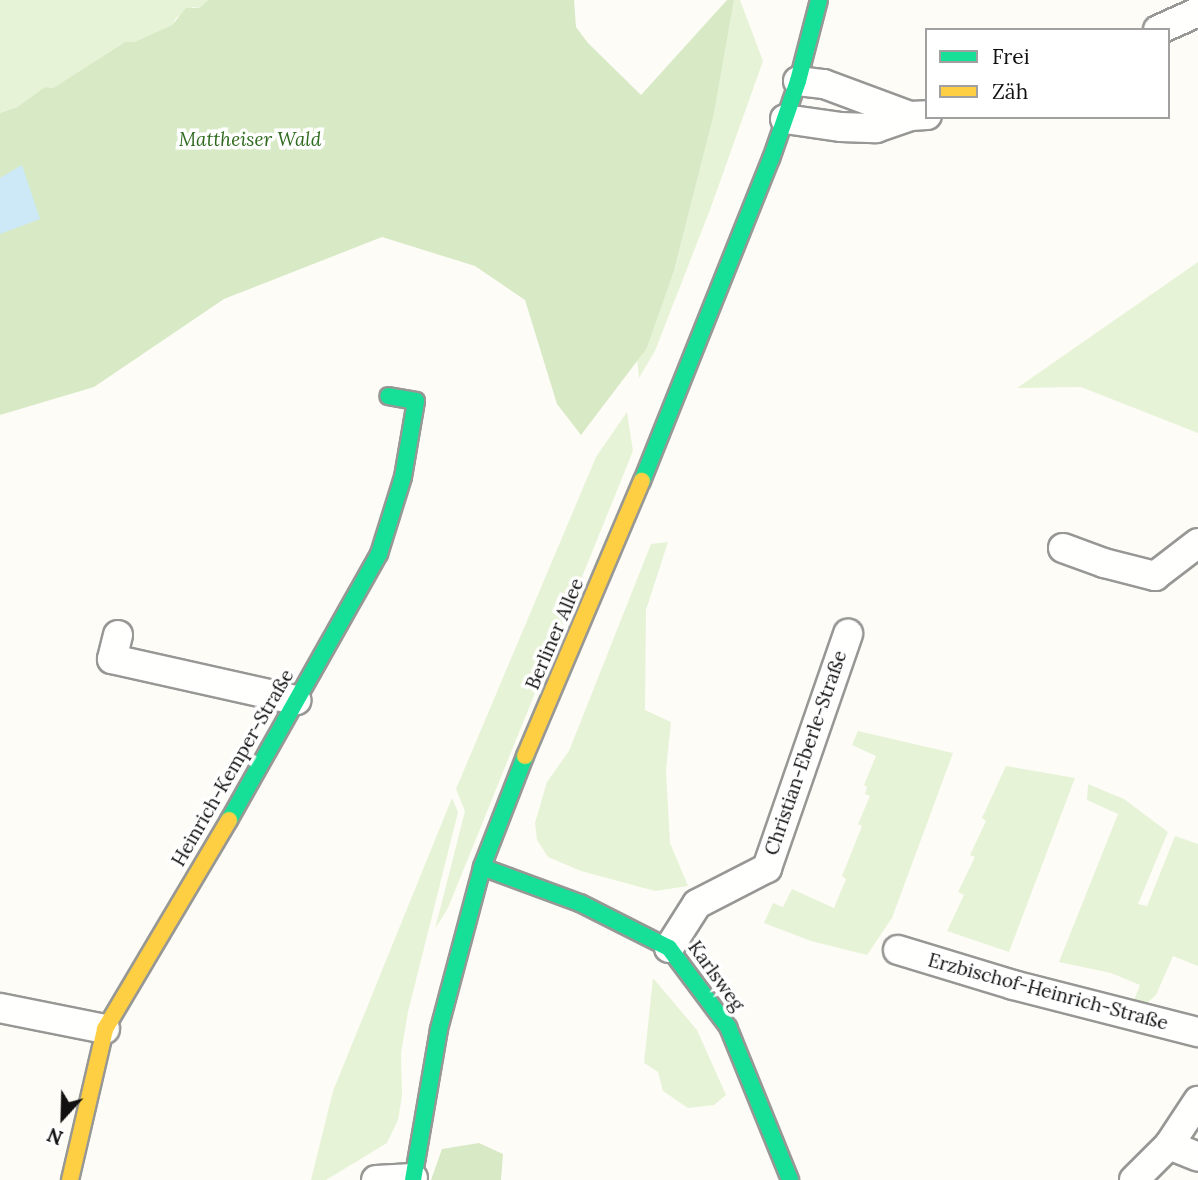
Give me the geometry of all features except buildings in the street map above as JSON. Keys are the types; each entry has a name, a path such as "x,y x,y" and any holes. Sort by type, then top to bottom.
{"street":[{"name":"Berliner Allee","path":"413,1179 439,1029 482,867 514,780 675,400 785,118 798,81 819,0"},
{"path":"1162,28 1198,12"},
{"path":"798,81 824,84 918,115"},
{"path":"785,118 841,127 876,128 918,115"},
{"name":"Heinrich-Kemper-Straße","path":"70,1180 105,1029 269,752 379,554 403,477 416,401 388,396"},
{"path":"1063,548 1104,563 1155,576 1198,543"},
{"name":"Christian-Eberle-Straße","path":"669,948 696,904 766,868 848,634"},
{"path":"118,635 112,659 296,700"},
{"name":"Karlsweg","path":"482,867 580,903 669,948 728,1027 790,1180"},
{"name":"Erzbischof-Heinrich-Straße","path":"898,950 1013,985 1198,1032"},
{"path":"0,1008 105,1029"},
{"path":"1134,1180 1169,1145 1198,1101"},
{"path":"1169,1145 1198,1157"},
{"path":"376,1180 413,1179"}],"green space":[{"path":"0,0 208,0 199,8 193,7 176,18 172,25 134,42 125,42 53,88 45,87 17,107 0,113"},
{"name":"Mattheiser Wald","path":"208,0 574,0 576,27 588,43 641,95 727,0 734,0 714,114 674,271 647,348 581,435 557,404 525,300 475,266 382,237 224,299 94,387 0,415 0,113 17,107 45,87 53,88 125,42 134,42 172,25 186,8 199,8"},
{"path":"734,0 740,0 763,61 711,207 655,351 639,378 637,358 647,348 674,271 714,114"},
{"path":"1198,262 1198,433 1081,387 1017,388"},
{"path":"627,412 633,451 448,908 435,929 465,811 456,789 596,457"},
{"path":"668,542 646,610 645,710 671,722 666,771 670,843 688,886 655,891 581,871 548,857 537,840 535,823 547,782 569,751 651,544"},
{"path":"858,731 953,753 892,918 867,955 811,941 764,923 773,903 783,907 792,889 834,908 846,879 842,876 862,826 858,824 870,796 865,794 867,787 864,785 876,756 852,745"},
{"path":"1006,766 1075,778 1009,952 947,931 964,895 958,892 975,857 970,855 986,821 982,818"},
{"path":"1088,784 1124,799 1168,832 1138,904 1147,906 1175,836 1198,844 1198,966 1173,956 1156,995 1145,1005 1133,1003 1140,985 1111,973 1059,962 1118,814 1087,800"},
{"path":"452,798 458,812 408,1012 401,1053 402,1096 398,1120 387,1143 326,1180 311,1180 333,1091"},
{"path":"653,978 697,1030 726,1095 714,1105 688,1108 663,1091 658,1072 644,1063"},
{"path":"479,1143 503,1154 501,1180 431,1180 442,1149"}],"water":[{"path":"22,165 40,219 0,234 0,178"}],"traffic: fast":[{"path":"642,481 771,159 798,81 819,0"},
{"path":"229,820 379,554 403,477 416,401 388,396"},
{"path":"413,1180 439,1029 482,867 525,756"},
{"path":"482,867 580,903 669,948 728,1027 790,1180"}],"traffic: slow":[{"path":"525,756 642,481"},
{"path":"70,1180 105,1029 229,820"}]}
